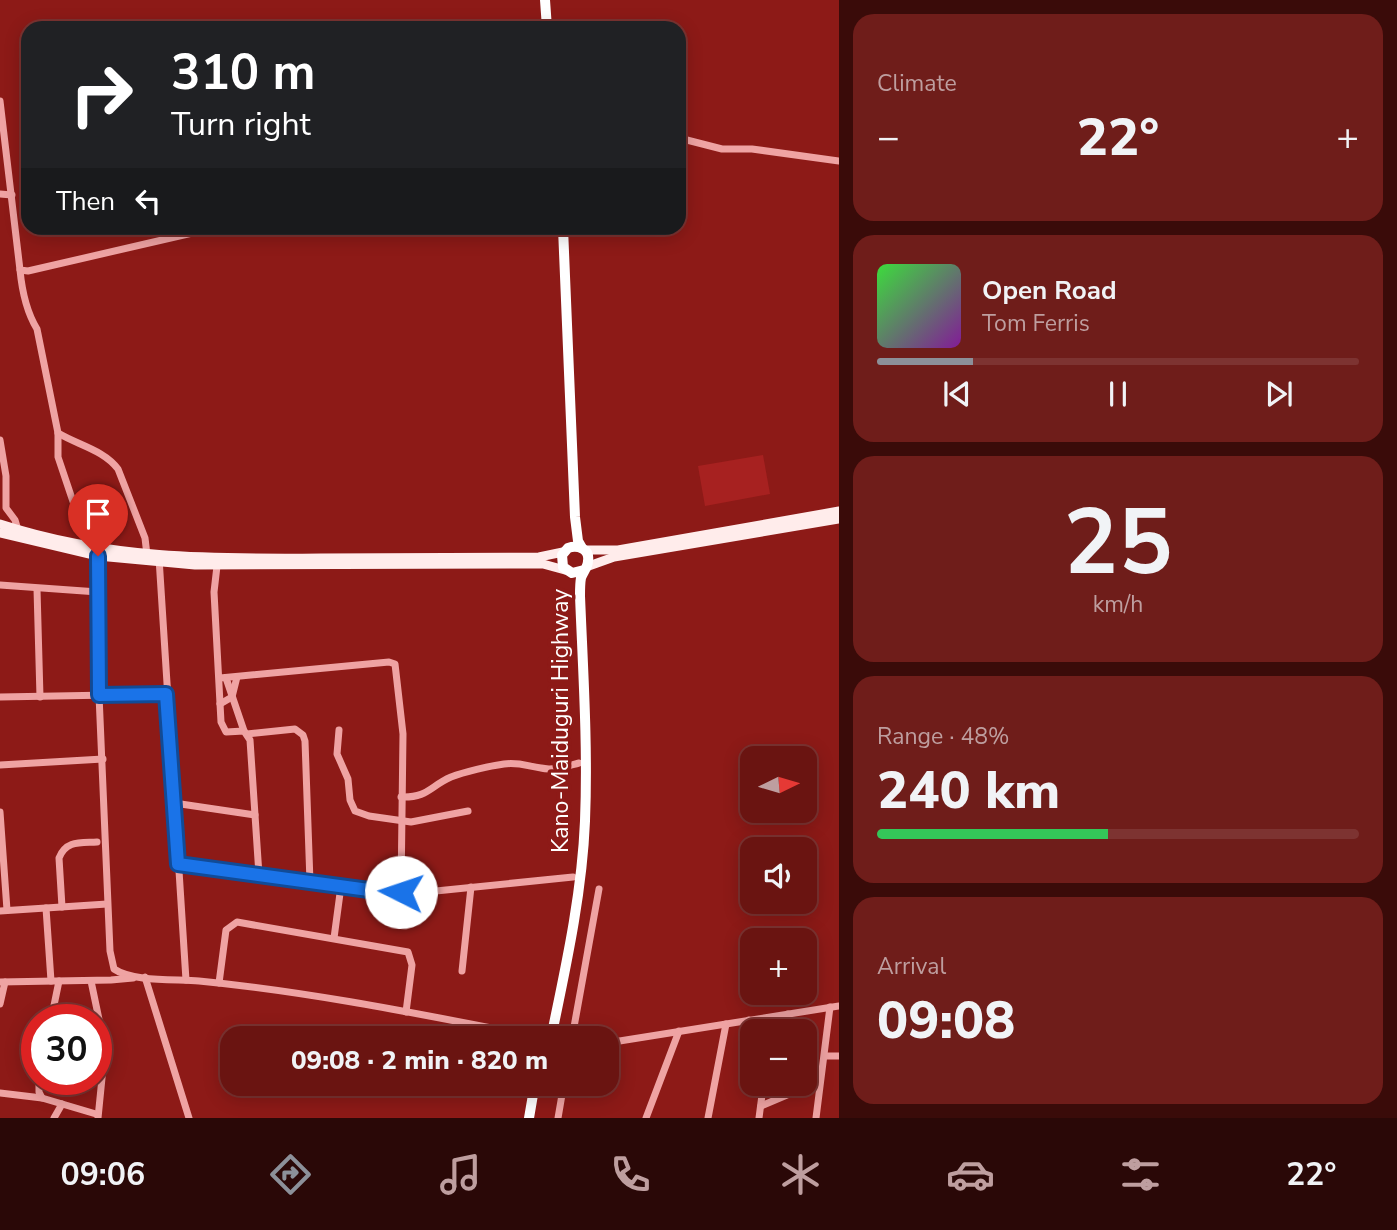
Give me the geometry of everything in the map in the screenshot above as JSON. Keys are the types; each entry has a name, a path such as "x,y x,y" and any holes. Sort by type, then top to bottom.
{"highway":[{"path":"545,0 546,21"},
{"path":"552,0 553,21"},
{"path":"557,235 572,528 561,563 567,571 577,574 585,569 589,560 578,541 575,517 562,235"},
{"path":"566,550 583,549"},
{"name":"Kano-Maiduguri Highway","path":"548,1026 576,902 585,822 586,728 580,582 585,569"},
{"name":"Kano-Maiduguri Highway","path":"552,1026 573,877 578,821 574,589 567,571"},
{"path":"528,1118 532,1096"},
{"path":"535,1118 539,1096"}],"main road":[{"path":"583,549 618,550 839,511"},
{"path":"585,569 603,559 839,519"},
{"path":"0,524 88,546 217,566 543,564 567,571"},
{"path":"0,533 98,556 159,559 539,557 566,550"}],"street":[{"path":"0,102 22,289 31,319 37,329 58,433 58,457 88,546"},
{"path":"686,140 722,149 752,149 839,160"},
{"path":"0,194 12,195"},
{"path":"20,270 28,271 184,235"},
{"path":"58,433 100,453 118,469 145,538 147,555"},
{"path":"0,440 6,476 6,508 15,520 18,530"},
{"path":"98,556 99,695 111,980"},
{"path":"159,559 186,980"},
{"path":"217,566 214,593 223,678 221,722 226,732 295,729 303,735 310,882"},
{"path":"0,585 98,592"},
{"path":"37,589 40,697"},
{"path":"223,678 390,662 395,664 403,734 401,892"},
{"path":"220,704 232,697 237,677"},
{"path":"223,678 246,732 259,875"},
{"path":"0,697 166,694"},
{"path":"338,730 337,754 348,779 355,811 369,816 411,822 468,811"},
{"path":"0,765 103,759"},
{"path":"401,797 430,792 451,777 504,764 529,764 542,769 579,763"},
{"path":"174,803 255,814"},
{"path":"0,812 3,911 107,904"},
{"path":"62,907 62,852 72,844 97,842"},
{"path":"178,864 401,892 573,877"},
{"path":"334,938 341,886"},
{"path":"462,971 471,887"},
{"path":"574,1026 599,889"},
{"path":"46,908 55,981 53,1004"},
{"path":"219,983 226,930 237,922 408,953 412,965 406,1012"},
{"path":"110,958 111,965 118,972 141,977 219,983 322,997 480,1026"},
{"path":"0,1004 3,982 91,981 141,977"},
{"path":"141,977 189,1118"},
{"path":"1,1096 42,1098 97,1116 105,1048 91,981"},
{"path":"756,1019 839,1006"},
{"path":"816,1118 830,1007"},
{"path":"788,1014 788,1019"},
{"path":"619,1041 740,1022"},
{"path":"708,1118 726,1024"},
{"path":"646,1118 678,1031"},
{"path":"825,1056 839,1056"},
{"path":"558,1118 562,1096"},
{"path":"759,1118 762,1096"},
{"path":"761,1106 785,1096"},
{"path":"54,1118 62,1104"}],"shaded area":[{"path":"763,455 770,494 705,506 698,466"}],"route":[{"path":"98,556 99,695 166,694 178,864 376,891 401,892"}]}
